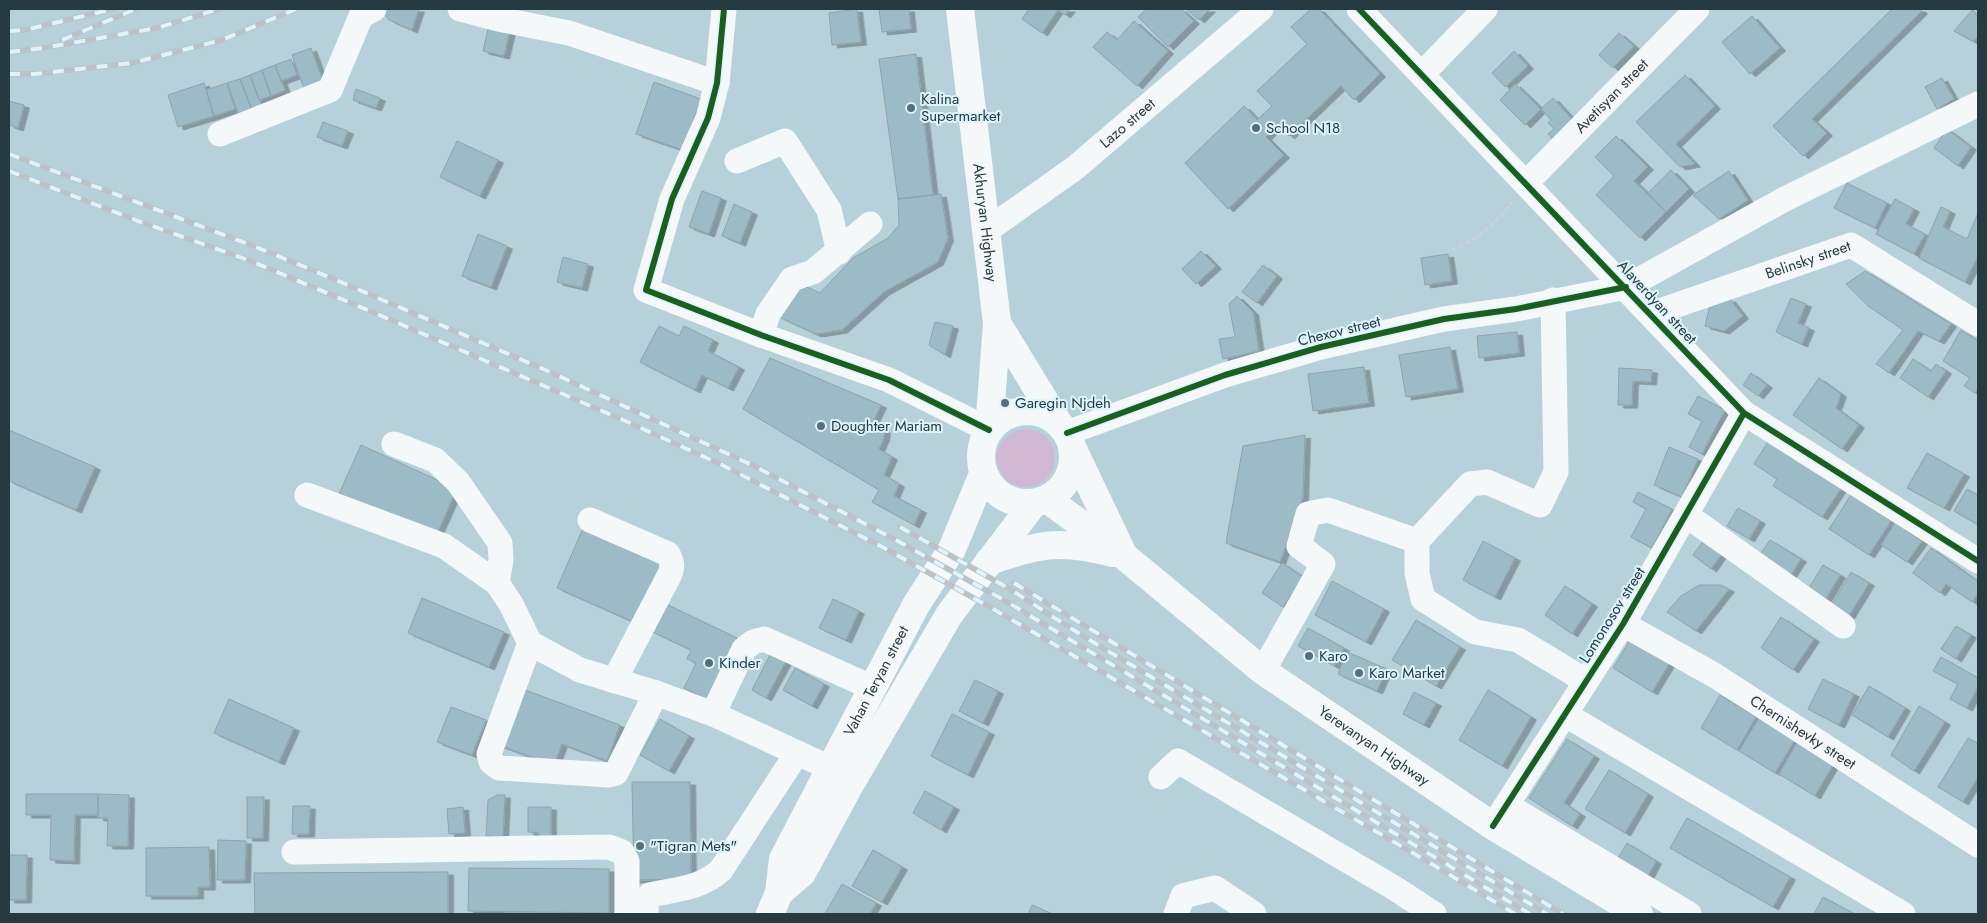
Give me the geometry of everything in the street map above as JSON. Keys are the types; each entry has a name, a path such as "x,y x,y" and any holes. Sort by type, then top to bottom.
{"main road":[{"name":"Akhuryan Highway","path":"960,9 997,323 1065,434"},
{"path":"989,430 997,323"},
{"path":"1028,410 1044,413 1065,434 1072,462 1069,478 1060,490 1040,502 1017,503 1003,497 991,488 983,474 980,459 982,444 989,430 999,419 1013,412 1028,410"},
{"name":"Yerevanyan Highway","path":"1065,434 1124,556"},
{"name":"Vahan Teryan street","path":"775,904 783,860 916,605 952,549 983,474"},
{"name":"Yerevanyan Highway","path":"1040,502 1124,556 1263,671 1501,816 1639,914"},
{"name":"Vahan Teryan street","path":"775,904 802,873 848,788 949,615 989,561 1040,502"},
{"path":"989,561 1023,549 1046,544 1091,547 1124,556"}],"street":[{"path":"220,134 330,90 361,16 374,9"},
{"path":"460,9 498,19 569,33 716,83"},
{"path":"724,9 716,83 708,118 672,199 646,290 761,335 889,380 989,430"},
{"name":"Lazo street","path":"986,231 1075,168 1261,9"},
{"name":"Alaverdyan street","path":"1359,9 1626,287 1744,413 1978,561"},
{"path":"1422,74 1485,9"},
{"name":"Avetisyan street","path":"1526,184 1687,12"},
{"name":"Chexov street","path":"1065,434 1225,375 1321,347 1444,319 1516,309 1552,300 1626,287 1784,199 1978,104"},
{"path":"737,161 785,141 829,210 839,252"},
{"path":"761,335 768,314 792,280 813,272 870,224"},
{"name":"Belinsky street","path":"1651,314 1851,245 1978,324"},
{"path":"1552,300 1556,472 1540,505 1487,482 1470,484 1417,541 1417,573 1423,599 1475,632 1518,640 1586,681"},
{"name":"Lomonosov street","path":"1501,816 1624,624 1744,413"},
{"path":"394,444 435,460 458,482 500,543 501,560 497,583"},
{"path":"307,495 444,546 497,583 511,604 530,643 580,670 656,693 713,714 830,768"},
{"path":"1263,671 1323,564 1299,546 1308,514 1328,510 1417,541"},
{"path":"1686,515 1843,626"},
{"path":"590,520 668,554 672,562 670,574 614,681"},
{"name":"Chernishevky street","path":"1624,624 1714,675 1978,844"},
{"path":"713,714 744,649 753,642 764,639 873,688"},
{"path":"530,643 489,754 491,762 500,768 609,775 616,772 656,693"},
{"path":"1566,715 1903,914"},
{"path":"646,914 646,902 650,896 710,880 721,870 797,753"},
{"path":"1161,777 1178,761 1396,889 1434,914"},
{"path":"1501,816 1689,914"},
{"path":"294,852 609,847 622,852 627,861 627,914"},
{"path":"1176,914 1183,896 1215,888 1254,914"}],"path":[{"path":"1452,250 1465,246 1497,221 1526,184"}],"shaded area":[{"path":"1020,429 1032,429 1047,437 1055,452 1055,464 1047,479 1032,487 1020,487 1005,479 997,464 997,452 1005,437"}],"building":[{"path":"388,9 419,9 412,30 389,20 384,14"},
{"path":"857,9 861,42 832,45 829,13"},
{"path":"879,9 909,9 911,29 882,32"},
{"path":"1029,9 1070,9 1065,15 1058,10 1042,33 1022,19"},
{"path":"1146,9 1181,9 1194,21 1168,47 1138,17"},
{"path":"1186,9 1210,9 1199,20"},
{"path":"1311,9 1319,9 1380,74 1354,100 1341,86 1289,136 1278,125 1266,137 1284,155 1228,209 1185,163 1244,106 1257,120 1272,106 1257,91 1307,44 1291,27"},
{"path":"1892,9 1920,9 1922,11 1812,119 1827,133 1803,156 1773,126"},
{"path":"1973,9 1978,18 1978,37 1972,41 1954,31"},
{"path":"1752,16 1780,48 1750,74 1722,42"},
{"path":"1134,21 1168,51 1137,86 1093,47 1107,32 1117,40"},
{"path":"489,25 510,31 504,56 483,51"},
{"path":"1619,33 1634,46 1613,68 1599,55"},
{"path":"311,48 324,84 305,91 292,55"},
{"path":"1514,51 1528,66 1505,87 1492,73"},
{"path":"916,54 933,195 898,199 879,59"},
{"path":"291,59 297,75 281,81 275,65"},
{"path":"275,65 285,90 271,96 262,70"},
{"path":"262,70 271,96 259,100 250,75"},
{"path":"250,75 262,106 252,110 240,79"},
{"path":"1685,75 1715,106 1676,144 1695,164 1680,167 1636,122"},
{"path":"1942,78 1954,99 1937,109 1925,87"},
{"path":"240,79 252,110 239,115 227,83"},
{"path":"654,82 701,99 683,150 636,134"},
{"path":"204,83 214,116 178,127 168,95"},
{"path":"227,83 235,109 214,116 206,90"},
{"path":"1515,84 1541,109 1525,125 1500,100"},
{"path":"356,89 380,98 376,108 353,100"},
{"path":"1553,98 1575,122 1554,141 1548,134 1554,129 1548,123 1551,120 1541,109"},
{"path":"9,101 24,105 18,128 9,125"},
{"path":"323,122 348,131 342,146 317,137"},
{"path":"1947,129 1971,147 1958,166 1934,148"},
{"path":"1616,136 1648,167 1634,181 1666,212 1640,238 1596,195 1614,176 1595,157"},
{"path":"457,141 498,160 480,196 440,177"},
{"path":"1671,170 1689,189 1666,212 1648,193"},
{"path":"1729,171 1748,200 1719,219 1693,195"},
{"path":"1847,183 1887,203 1875,228 1834,208"},
{"path":"702,191 721,198 709,234 689,227"},
{"path":"941,194 948,238 938,262 884,292 842,330 816,334 779,317 796,282 820,293 853,258 888,238 899,225 898,199"},
{"path":"1895,199 1914,209 1906,224 1925,234 1914,254 1876,234"},
{"path":"734,204 752,212 740,243 722,236"},
{"path":"1941,207 1950,211 1943,227 1967,239 1978,213 1978,256 1965,282 1919,258"},
{"path":"478,234 507,246 491,287 462,276"},
{"path":"1201,251 1216,266 1196,284 1182,269"},
{"path":"1448,254 1452,281 1425,285 1421,258"},
{"path":"563,257 588,264 582,288 557,282"},
{"path":"1263,265 1277,276 1257,303 1242,292"},
{"path":"1865,271 1951,324 1939,341 1918,331 1889,373 1876,364 1903,330 1868,306 1846,284"},
{"path":"1237,296 1253,312 1259,351 1223,359 1219,339 1235,337 1229,304"},
{"path":"1791,298 1806,304 1798,323 1809,328 1802,344 1776,332"},
{"path":"1730,299 1743,316 1724,331 1705,326 1711,301"},
{"path":"935,322 953,326 945,355 929,345"},
{"path":"659,326 679,336 684,326 713,340 708,351 739,367 728,388 702,375 695,390 640,362"},
{"path":"1961,330 1978,341 1978,388 1975,393 1964,386 1970,378 1943,361"},
{"path":"1517,332 1519,353 1479,358 1477,336"},
{"path":"1450,347 1458,389 1406,397 1399,355"},
{"path":"770,358 881,405 873,422 885,431 879,449 892,457 884,475 899,484 894,496 921,510 914,525 872,502 879,490 743,409"},
{"path":"1913,359 1931,371 1936,364 1946,371 1928,397 1900,378"},
{"path":"1364,367 1369,403 1313,411 1308,374"},
{"path":"1619,368 1652,370 1651,382 1633,381 1632,405 1618,405"},
{"path":"1751,373 1767,385 1758,396 1743,385"},
{"path":"1819,378 1841,394 1836,408 1859,425 1842,449 1793,415"},
{"path":"1698,396 1725,410 1702,454 1689,447 1702,421 1688,414"},
{"path":"9,430 95,467 76,510 9,481"},
{"path":"1305,435 1303,497 1280,562 1226,543 1243,446"},
{"path":"1769,440 1842,487 1822,517 1773,486 1777,479 1754,464"},
{"path":"361,445 457,489 435,538 339,494"},
{"path":"1669,447 1698,459 1682,497 1654,485"},
{"path":"1927,453 1964,474 1944,508 1907,488"},
{"path":"1967,489 1978,495 1978,525 1954,511"},
{"path":"1638,492 1672,509 1652,548 1631,537 1646,509 1633,502"},
{"path":"1851,495 1891,521 1869,555 1829,529"},
{"path":"1738,508 1760,521 1749,539 1727,526"},
{"path":"1895,523 1922,541 1907,562 1881,545"},
{"path":"584,526 665,562 638,624 557,588"},
{"path":"1707,536 1725,549 1711,569 1693,555"},
{"path":"1770,540 1801,559 1790,576 1759,556"},
{"path":"1483,541 1515,558 1495,597 1463,580"},
{"path":"1931,548 1978,582 1978,593 1972,602 1946,584 1940,593 1913,573"},
{"path":"1282,563 1303,577 1283,607 1262,593"},
{"path":"1823,565 1840,575 1826,599 1809,588"},
{"path":"1851,572 1869,583 1849,616 1831,606"},
{"path":"1332,581 1384,609 1366,642 1315,615"},
{"path":"1699,585 1721,585 1729,589 1696,631 1667,612 1681,596"},
{"path":"1565,586 1592,604 1572,634 1545,615"},
{"path":"422,598 504,632 489,667 408,633"},
{"path":"833,599 859,611 846,640 819,628"},
{"path":"666,604 737,638 707,700 684,688 696,663 687,659 691,650 653,632"},
{"path":"1781,617 1814,639 1793,670 1761,648"},
{"path":"1416,620 1460,647 1436,686 1392,660"},
{"path":"1956,626 1971,635 1956,659 1941,649"},
{"path":"1308,628 1344,648 1334,666 1298,646"},
{"path":"1630,640 1669,664 1652,692 1613,668"},
{"path":"1347,652 1387,669 1377,691 1338,674"},
{"path":"771,653 786,661 766,698 752,690"},
{"path":"1941,657 1978,678 1978,687 1967,708 1950,699 1958,684 1933,671"},
{"path":"795,668 824,684 812,706 783,690"},
{"path":"1823,679 1854,694 1839,725 1808,709"},
{"path":"975,680 998,691 983,723 959,711"},
{"path":"1869,686 1905,708 1888,737 1852,715"},
{"path":"517,687 620,725 607,761 562,744 554,765 496,744"},
{"path":"1488,690 1531,717 1502,766 1459,740"},
{"path":"1414,692 1436,703 1424,725 1403,714"},
{"path":"1720,695 1756,717 1737,750 1701,728"},
{"path":"229,699 294,728 279,762 214,733"},
{"path":"1919,706 1945,722 1914,771 1891,755"},
{"path":"451,707 486,720 472,755 437,742"},
{"path":"952,714 989,732 968,775 931,756"},
{"path":"1759,718 1795,740 1775,773 1739,751"},
{"path":"660,719 689,736 669,771 640,755"},
{"path":"1968,738 1978,744 1978,777 1963,802 1938,787"},
{"path":"1567,739 1594,756 1564,803 1580,814 1572,826 1529,798"},
{"path":"1798,741 1834,763 1815,796 1779,774"},
{"path":"1609,770 1648,794 1625,833 1585,809"},
{"path":"632,782 690,782 691,879 634,880"},
{"path":"925,791 954,807 941,830 913,813"},
{"path":"26,794 98,794 98,815 75,815 74,861 50,860 51,815 26,815"},
{"path":"98,794 129,795 128,846 107,846 108,818 98,818"},
{"path":"497,795 505,795 503,837 486,836 488,800"},
{"path":"247,797 264,797 263,838 247,838"},
{"path":"293,806 310,806 309,834 292,834"},
{"path":"463,807 465,833 449,834 447,809"},
{"path":"528,807 551,807 551,842 539,841 539,833 528,832"},
{"path":"1687,818 1790,877 1773,907 1670,848"},
{"path":"218,840 246,841 245,880 217,880"},
{"path":"1627,843 1656,861 1648,876 1618,858"},
{"path":"209,847 210,887 198,887 198,896 146,896 146,848"},
{"path":"873,850 902,867 882,902 852,886"},
{"path":"9,855 27,855 26,900 9,900"},
{"path":"469,868 609,869 609,913 468,911"},
{"path":"448,872 448,914 255,914 254,873"},
{"path":"842,884 876,903 870,914 825,914"},
{"path":"1823,897 1855,914 1814,914"},
{"path":"1032,905 1053,914 1028,914"}],"railway":[{"path":"9,31 25,30 113,9"},
{"path":"62,40 136,9"},
{"path":"9,52 157,28 219,9"},
{"path":"9,74 35,74 132,63 222,40 296,9"},
{"path":"9,154 256,247 329,277 548,371 752,465 894,539 1002,599 1530,914"},
{"path":"9,171 138,221 248,260 630,423 722,465 888,550 995,610 1515,914"},
{"path":"900,527 1008,588 1083,636 1547,914"},
{"path":"1014,583 1563,914"}],"cycle path":[{"path":"724,9 717,83 708,118 672,199 646,290 761,335 889,380 989,430"},
{"path":"1359,9 1744,413 1978,561"},
{"path":"1067,433 1225,375 1321,347 1444,319 1516,309 1626,287"},
{"path":"1493,826 1623,624 1744,413"}],"place":[{"name":"Kalina Supermarket","path":"911,108"},
{"name":"School N18","path":"1256,128"},
{"name":"Garegin Njdeh","path":"1005,403"},
{"name":"Doughter Mariam","path":"821,426"},
{"name":"Karo","path":"1309,656"},
{"name":"Kinder","path":"709,663"},
{"name":"Karo Market","path":"1359,673"},
{"name":"\"Tigran Mets\"","path":"640,846"}]}
